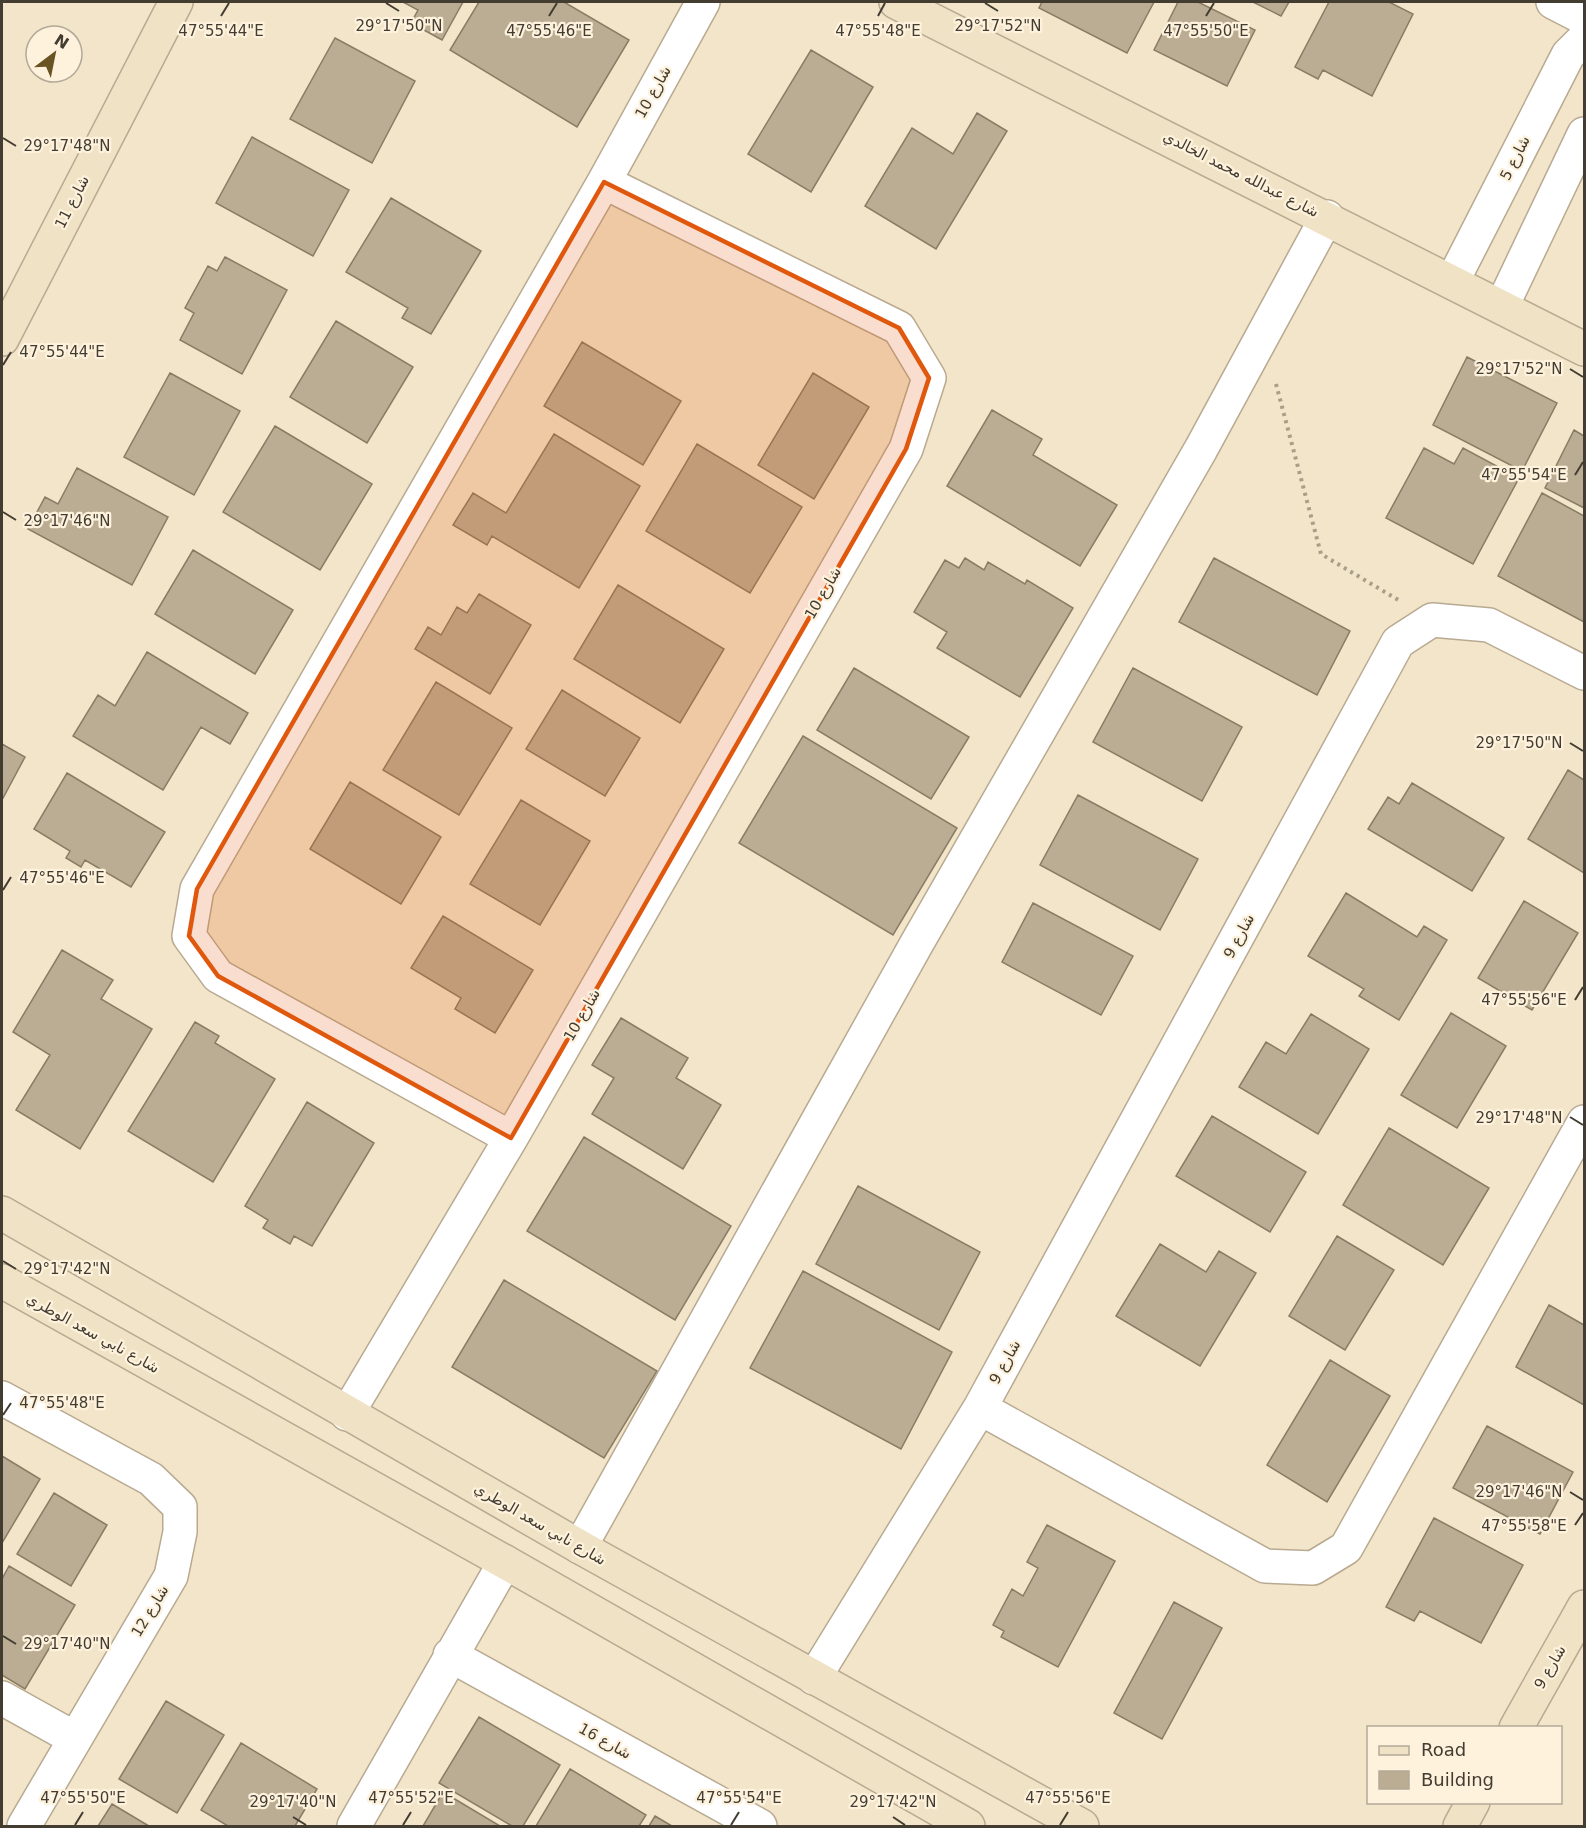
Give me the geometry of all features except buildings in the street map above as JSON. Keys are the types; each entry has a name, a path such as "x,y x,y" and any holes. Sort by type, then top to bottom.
{"street":[{"name":"شارع 11","path":"2,339 176,2"},
{"name":"شارع 10","path":"511,1138 218,976 189,936 198,890 604,182 703,2"},
{"name":"شارع عبدالله محمد الخالدي","path":"896,2 1327,217 1584,349"},
{"path":"1553,2 1584,18"},
{"name":"شارع 5","path":"1452,282 1568,55 1584,39"},
{"path":"1502,306 1584,134"},
{"name":"شارع 10","path":"347,1414 511,1138 906,449 929,378 899,328 604,182"},
{"path":"580,1547 917,943 1201,449 1327,217"},
{"path":"1432,620 1489,625 1584,673"},
{"name":"شارع 9","path":"814,1678 980,1408 1398,642 1432,620"},
{"path":"980,1408 1265,1566 1313,1568 1346,1548 1584,1122"},
{"name":"شارع نابي سعد الوطري","path":"2,1213 580,1547 1082,1827"},
{"name":"شارع نابي سعد الوطري","path":"2,1281 505,1562 968,1827"},
{"name":"شارع 12","path":"2,1398 151,1479 180,1506 180,1532 171,1576 74,1738 24,1827"},
{"path":"354,1827 505,1562"},
{"name":"شارع 9","path":"1517,1726 1584,1606"},
{"name":"شارع 16","path":"450,1655 760,1827"},
{"path":"2,1698 74,1738"},
{"path":"1460,1827 1472,1804"}],"path":[{"path":"1263,334 1321,554 1432,620"}],"highlighted area":[{"path":"604,182 899,328 929,378 906,449 511,1138 218,976 189,936 197,889"}]}
